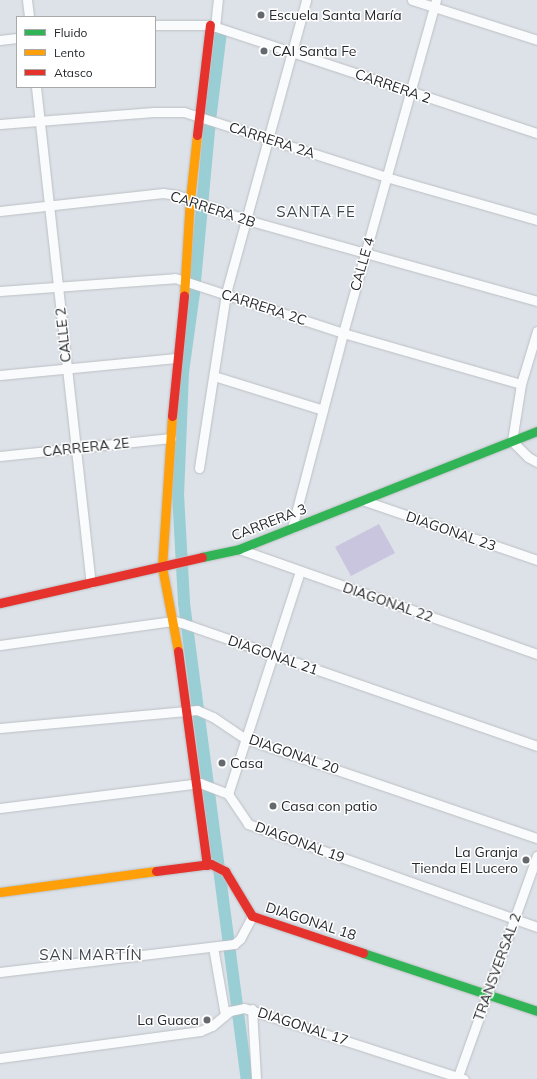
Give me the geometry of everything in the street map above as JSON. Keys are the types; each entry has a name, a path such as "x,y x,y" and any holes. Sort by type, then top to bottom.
{"street":[{"path":"27,0 29,16"},
{"path":"0,892 209,865 187,709 178,622 166,566 176,358 188,281 193,200 201,116 216,27 218,0"},
{"path":"200,468 226,293 306,0"},
{"path":"412,0 435,3 537,40"},
{"name":"CALLE 4","path":"292,528 343,333 435,3"},
{"name":"CARRERA 2","path":"156,25 216,27 537,133"},
{"path":"0,40 16,38"},
{"name":"CALLE 2","path":"36,88 92,583"},
{"name":"CARRERA 2A","path":"0,124 154,112 184,112 201,116 269,140 386,177 537,220"},
{"name":"CARRERA 2B","path":"0,211 163,193 193,200 247,220 537,301"},
{"name":"CARRERA 2C","path":"0,291 163,277 188,281 343,333 521,384"},
{"path":"537,332 521,384 512,441 528,457 537,462"},
{"path":"0,375 176,358"},
{"path":"214,376 323,410"},
{"name":"CARRERA 3","path":"0,603 239,550 292,528 365,501 537,431"},
{"name":"CARRERA 2E","path":"0,456 171,438"},
{"name":"DIAGONAL 23","path":"365,501 537,560"},
{"name":"DIAGONAL 22","path":"239,550 537,654"},
{"path":"228,794 300,571"},
{"name":"DIAGONAL 21","path":"0,645 178,622 537,746"},
{"name":"DIAGONAL 20","path":"0,728 187,709 197,710 213,717 246,739 537,838"},
{"name":"DIAGONAL 19","path":"0,808 198,783 214,786 228,794 248,824 537,927"},
{"name":"TRANSVERSAL 2","path":"459,1078 487,994 537,856"},
{"name":"DIAGONAL 18","path":"209,865 225,871 252,916 537,1012"},
{"path":"0,972 234,944 240,939 252,916"},
{"path":"216,946 227,1013"},
{"path":"248,1008 256,1079"},
{"name":"DIAGONAL 17","path":"0,1058 200,1030 212,1026 227,1013 248,1008 459,1078"}],"shaded area":[{"path":"379,524 395,553 351,576 335,547"}],"waterway":[{"path":"221,32 210,120 194,293 183,372 178,494 184,603 247,1079"}],"traffic: fast":[{"path":"202,557 239,549 537,431"},
{"path":"363,953 537,1011"}],"traffic: slow":[{"path":"184,296 190,199 197,135"},
{"path":"172,416 162,567 178,651"},
{"path":"0,892 156,871"}],"traffic: jam":[{"path":"197,135 210,25"},
{"path":"172,416 184,296"},
{"path":"0,603 202,557"},
{"path":"178,651 207,865"},
{"path":"156,871 211,864 225,871 252,916 363,953"}],"place":[{"name":"Escuela Santa María","path":"261,15"},
{"name":"CAI Santa Fe","path":"264,51"},
{"name":"Casa","path":"222,763"},
{"name":"Casa con patio","path":"273,806"},
{"name":"La Granja Tienda El Lucero","path":"526,860"},
{"name":"La Guaca","path":"207,1020"}],"district":[{"name":"SANTA FE","path":"316,212"},
{"name":"SAN MARTÍN","path":"91,955"}]}
